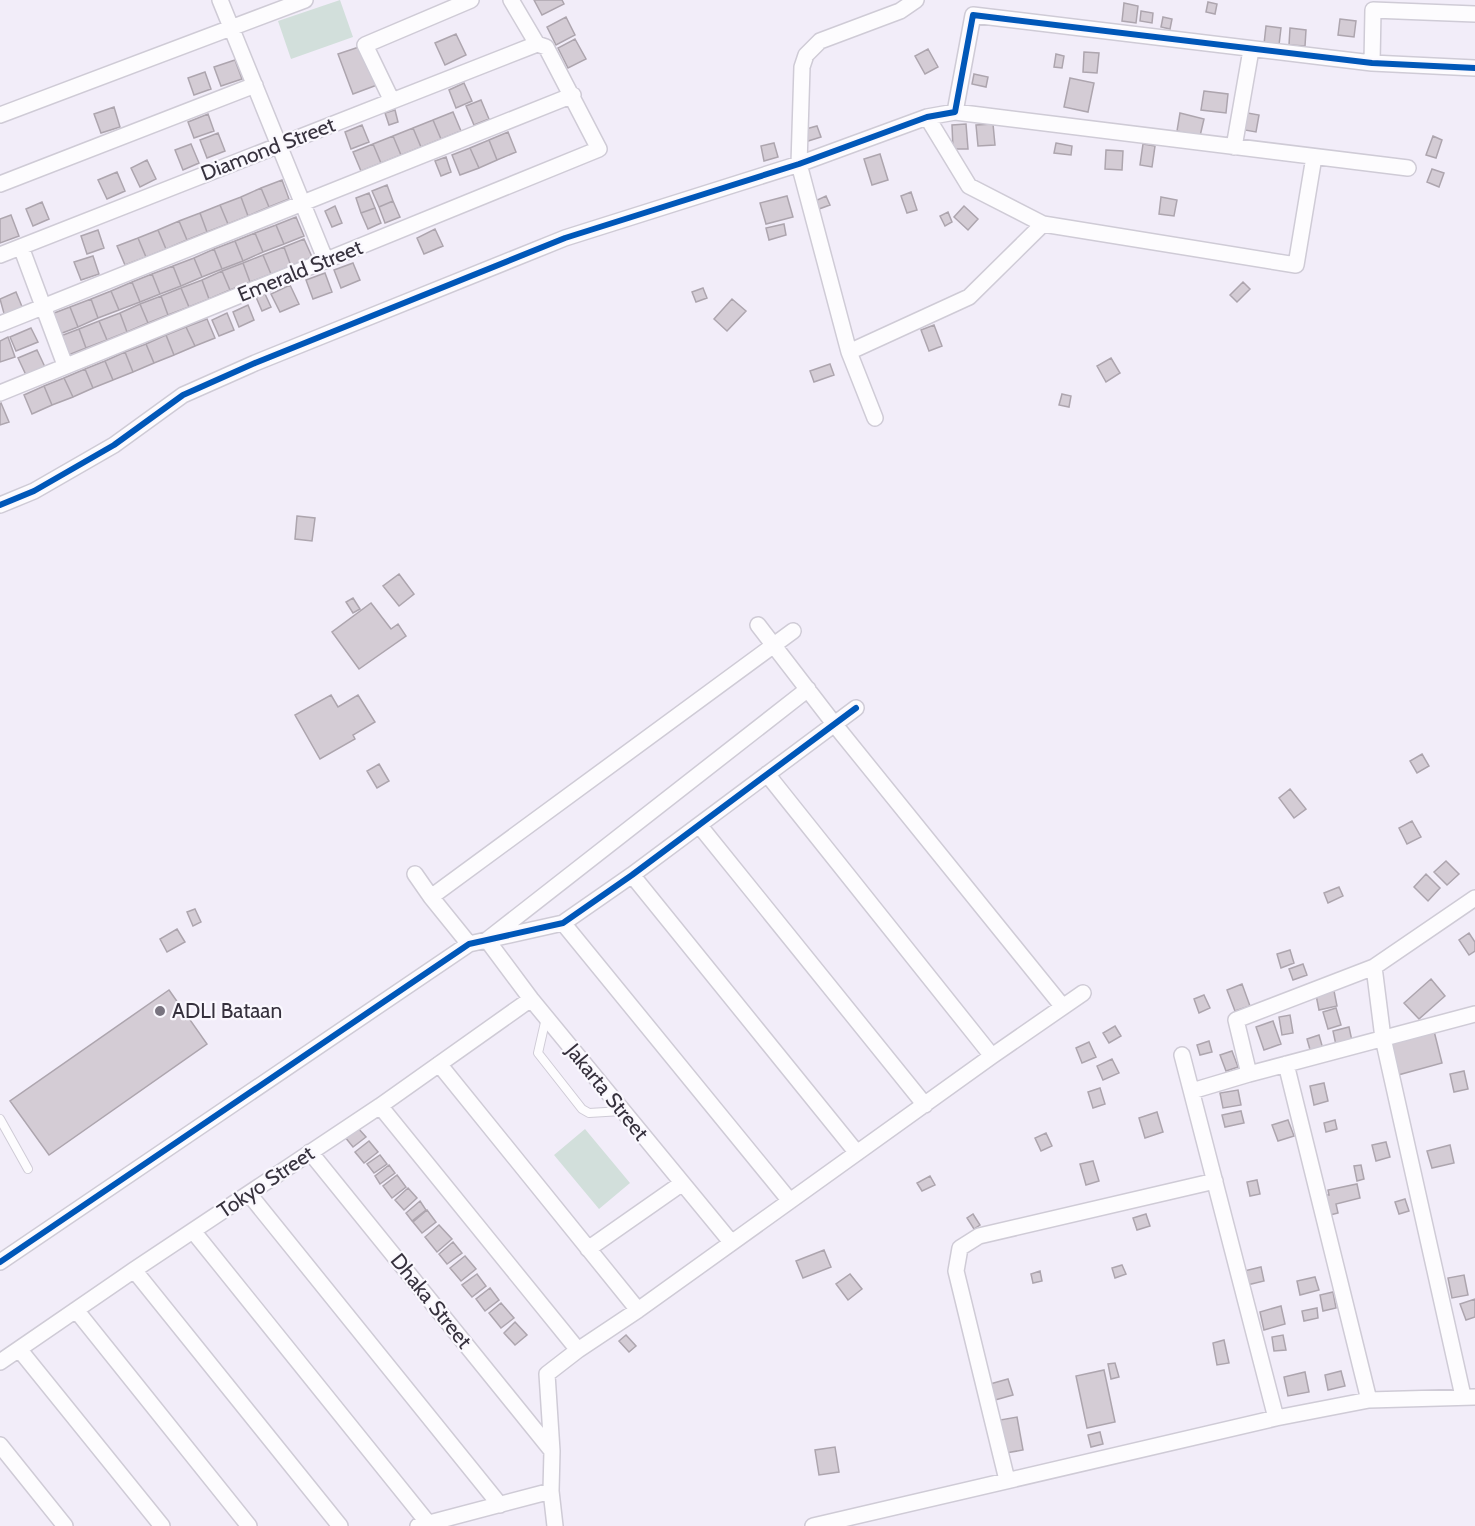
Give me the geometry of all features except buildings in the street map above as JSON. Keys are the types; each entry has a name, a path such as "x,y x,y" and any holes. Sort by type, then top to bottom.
{"street":[{"path":"220,0 326,261"},
{"path":"392,101 365,45 471,0"},
{"path":"0,324 573,96 546,48 537,44 511,0"},
{"path":"875,418 849,352 799,164 802,67 806,55 820,41 900,11 916,0"},
{"path":"0,115 296,2"},
{"path":"1372,63 1373,10 1475,14"},
{"path":"955,112 973,15 1372,63 1475,68"},
{"name":"Diamond Street","path":"0,255 537,44"},
{"path":"1234,147 1251,50"},
{"path":"0,184 255,85"},
{"name":"Emerald Street","path":"0,393 599,149 573,96"},
{"path":"0,505 34,491 114,445 183,395 255,363 565,238 799,164 927,117 955,112 1408,168"},
{"path":"927,117 969,186 1043,224 1296,265 1314,157"},
{"path":"849,352 969,297 1043,224"},
{"path":"21,247 65,365"},
{"path":"758,625 835,725 1063,1007"},
{"path":"431,897 793,631"},
{"path":"487,940 808,689"},
{"path":"0,1262 469,944 563,923 632,875 856,708"},
{"path":"767,774 992,1056"},
{"path":"699,825 925,1105"},
{"path":"415,874 469,944"},
{"path":"632,875 857,1153"},
{"path":"1249,1074 1236,1020 1374,967 1474,901"},
{"path":"563,923 790,1201"},
{"name":"Jakarta Street","path":"487,940 546,1018 731,1242"},
{"path":"813,1526 1276,1418 1369,1400 1469,1397 1383,1038 1374,967"},
{"path":"555,1526 551,1491 552,1451 547,1374 1083,993"},
{"name":"Tokyo Street","path":"0,1362 380,1106 531,999"},
{"path":"1191,1091 1475,1014"},
{"path":"1182,1055 1276,1418"},
{"path":"439,1064 638,1310"},
{"path":"1287,1064 1369,1400"},
{"path":"380,1106 578,1350"},
{"name":"Dhaka Street","path":"310,1152 552,1451"},
{"path":"1007,1480 956,1271 960,1248 979,1236 1215,1181"},
{"path":"588,1249 681,1184"},
{"path":"249,1194 500,1505"},
{"path":"193,1231 423,1525 551,1491"},
{"path":"134,1270 340,1526"},
{"path":"76,1310 249,1526"},
{"path":"19,1349 162,1526"},
{"path":"0,1445 65,1526"}],"lane":[{"path":"546,1018 537,1053 582,1109 589,1113 622,1111"},
{"path":"0,1119 28,1169"}],"shaded area":[{"path":"340,0 353,37 291,59 278,21"},
{"path":"585,1129 630,1183 599,1209 554,1155"}],"cycle path":[{"path":"0,505 34,491 114,445 183,395 255,363 565,238 799,164 927,117 955,112 973,15 1372,63 1475,68"},
{"path":"0,1262 469,944 563,923 632,875 856,708"}],"place":[{"name":"ADLI Bataan","path":"160,1011"}]}
